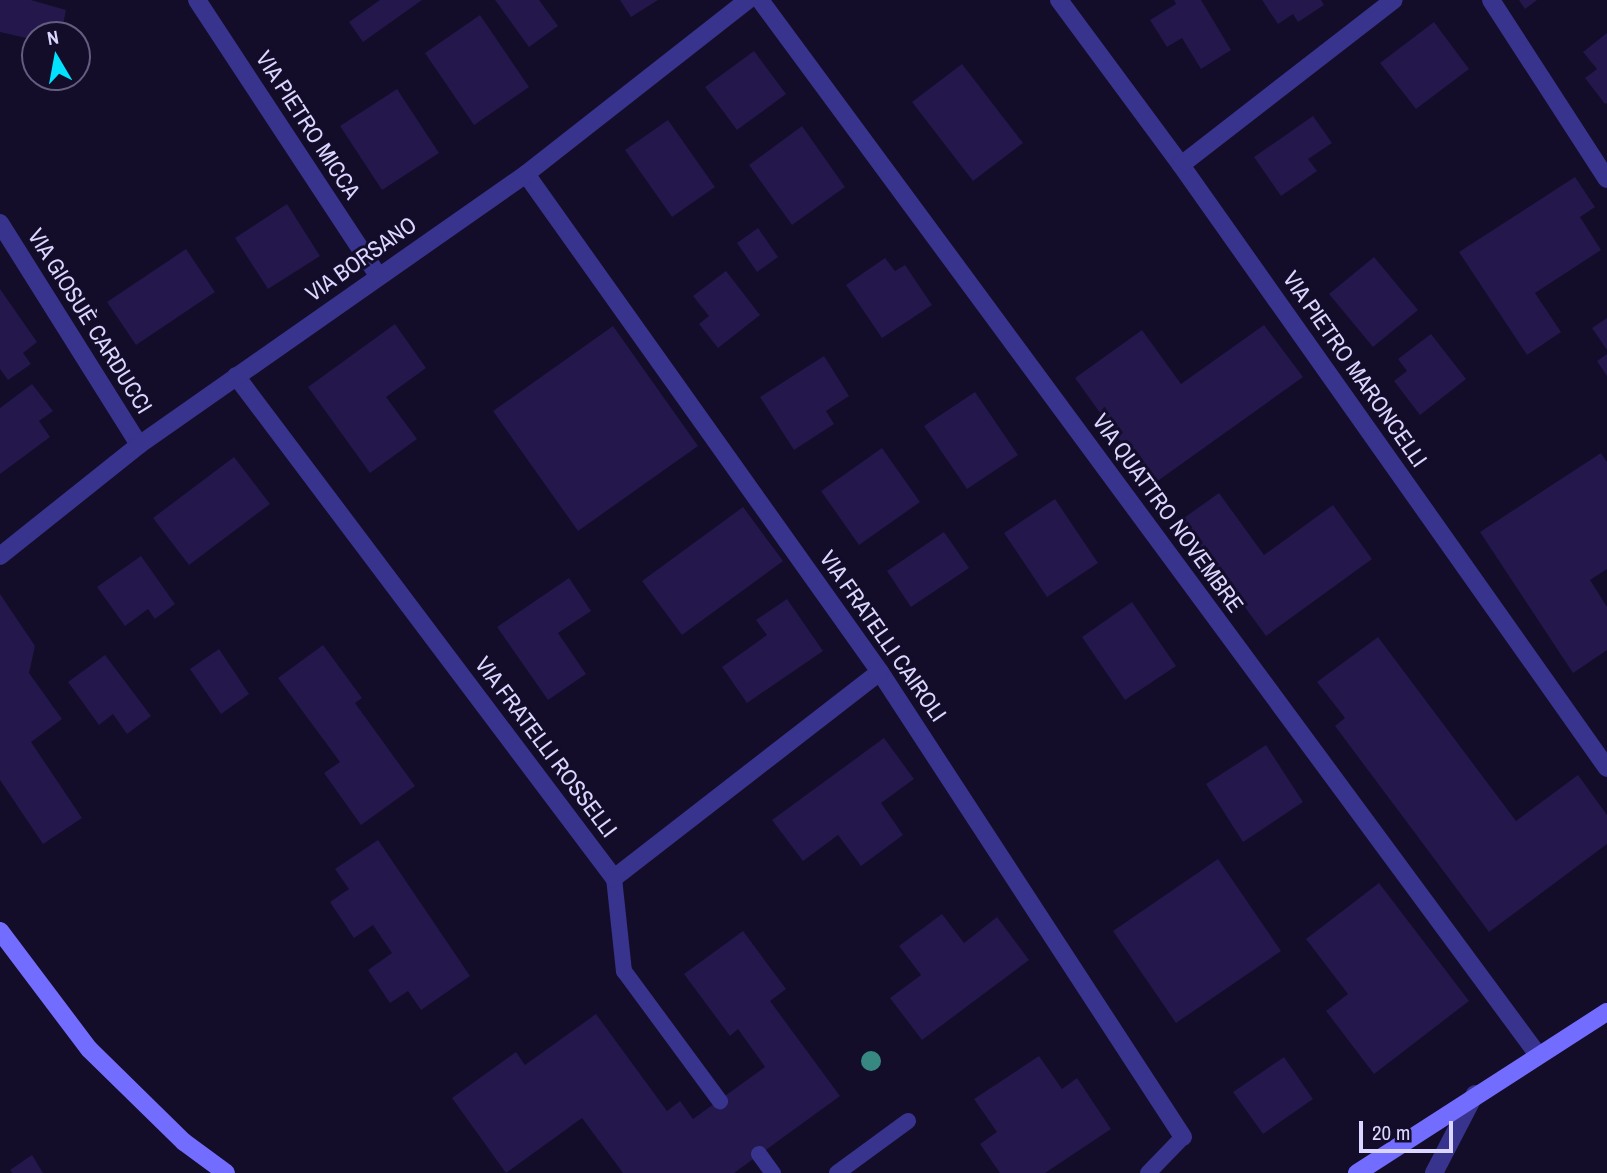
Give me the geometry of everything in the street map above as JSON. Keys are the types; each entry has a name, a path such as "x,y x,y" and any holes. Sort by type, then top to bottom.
{"street":[{"name":"VIA PIETRO MICCA","path":"197,0 379,277"},
{"name":"VIA BORSANO","path":"0,556 139,445 526,173 748,0"},
{"name":"VIA QUATTRO NOVEMBRE","path":"760,0 1538,1055"},
{"name":"VIA PIETRO MARONCELLI","path":"1059,0 1181,164 1607,768"},
{"path":"1181,164 1394,0"},
{"path":"1491,0 1607,179"},
{"name":"VIA FRATELLI CAIROLI","path":"526,173 880,672 1183,1137"},
{"name":"VIA GIOSUÈ CARDUCCI","path":"0,223 139,445"},
{"name":"VIA FRATELLI ROSSELLI","path":"236,376 614,878"},
{"path":"614,878 880,672"},
{"path":"0,931 89,1049 184,1142 226,1173"},
{"path":"1357,1173 1475,1094 1607,1012"},
{"path":"1434,1173 1475,1094"}],"lane":[{"path":"614,878 624,971 720,1101"},
{"path":"837,1173 908,1121"},
{"path":"1149,1173 1183,1137"},
{"path":"760,1154 773,1173"}],"building":[{"path":"0,0 31,0 66,10 64,21 21,21 21,37 0,32"},
{"path":"380,0 422,0 363,42 349,22"},
{"path":"495,0 539,0 558,26 529,47"},
{"path":"620,0 658,0 631,17"},
{"path":"1174,0 1201,0 1231,50 1201,69 1182,38 1167,47 1150,20 1176,4"},
{"path":"1262,0 1321,0 1324,5 1298,22 1293,14 1278,24"},
{"path":"1519,0 1537,0 1525,9"},
{"path":"480,15 529,87 474,125 425,53"},
{"path":"1434,22 1469,69 1416,109 1380,63"},
{"path":"1607,33 1605,104 1585,78 1597,69 1583,52"},
{"path":"754,51 786,94 737,130 705,87"},
{"path":"962,64 1023,143 973,181 912,102"},
{"path":"397,89 439,153 382,190 340,126"},
{"path":"1313,116 1332,143 1308,159 1317,171 1281,196 1254,157"},
{"path":"668,120 715,187 672,217 625,150"},
{"path":"802,126 845,187 792,225 749,165"},
{"path":"1575,177 1595,207 1580,217 1601,250 1535,293 1561,332 1527,355 1459,252"},
{"path":"287,204 320,256 268,289 235,238"},
{"path":"758,228 778,257 757,272 737,243"},
{"path":"186,249 215,292 136,345 107,302"},
{"path":"1374,257 1418,310 1373,347 1329,294"},
{"path":"885,258 895,271 905,265 932,305 882,338 846,285"},
{"path":"726,271 760,315 718,348 699,324 709,316 693,296"},
{"path":"0,289 37,342 23,353 31,364 8,380 0,369"},
{"path":"1607,318 1607,350 1592,328"},
{"path":"395,324 426,368 386,397 417,439 370,473 308,387"},
{"path":"1264,325 1303,377 1152,485 1075,378 1142,330 1181,384"},
{"path":"613,326 698,446 578,531 493,411"},
{"path":"1431,334 1466,379 1420,415 1394,381 1407,371 1398,359"},
{"path":"1607,354 1607,376 1597,361"},
{"path":"824,356 849,396 826,411 834,424 794,450 760,397"},
{"path":"32,384 53,411 39,421 50,437 0,474 0,408"},
{"path":"975,392 1018,455 967,489 924,426"},
{"path":"882,448 920,502 859,545 821,491"},
{"path":"1601,453 1607,462 1607,569 1590,580 1607,607 1607,650 1573,673 1480,532"},
{"path":"234,457 270,504 189,565 153,518"},
{"path":"1219,493 1264,555 1333,505 1372,559 1266,636 1181,520"},
{"path":"1055,499 1098,563 1047,597 1004,533"},
{"path":"743,507 783,561 682,635 642,581"},
{"path":"944,532 969,568 911,607 887,571"},
{"path":"141,556 175,604 155,619 148,609 125,626 97,587"},
{"path":"569,578 591,611 558,633 586,674 548,700 497,627"},
{"path":"0,594 35,646 29,673 62,719 31,742 82,818 43,844 0,780"},
{"path":"787,599 823,651 747,703 722,667 767,635 756,620"},
{"path":"1132,602 1176,666 1125,700 1082,637"},
{"path":"1378,637 1516,821 1578,775 1607,815 1607,844 1489,932 1335,726 1345,718 1317,682"},
{"path":"323,645 362,698 355,703 415,786 361,825 324,773 340,762 278,678"},
{"path":"219,649 249,694 221,714 190,669"},
{"path":"105,655 151,716 127,734 113,714 99,725 68,682"},
{"path":"884,738 914,779 881,803 903,835 861,866 838,835 803,861 772,820"},
{"path":"1266,745 1303,802 1243,842 1206,784"},
{"path":"378,840 470,976 421,1010 408,991 390,1003 368,970 392,953 373,925 354,938 330,902 349,889 335,869"},
{"path":"1218,859 1281,951 1176,1023 1113,931"},
{"path":"1379,883 1469,1001 1374,1074 1326,1011 1348,994 1306,939"},
{"path":"942,914 964,943 997,917 1029,960 922,1040 890,998 921,975 899,946"},
{"path":"743,931 786,989 770,1001 840,1096 734,1173 623,1173 582,1118 506,1173 452,1098 516,1052 525,1065 596,1014 667,1111 680,1101 693,1119 765,1067 738,1029 730,1036 684,974"},
{"path":"1039,1056 1062,1089 1077,1078 1111,1129 1045,1173 1000,1173 980,1144 997,1132 974,1099"},
{"path":"1284,1057 1313,1099 1263,1134 1233,1092"},
{"path":"32,1155 43,1173 12,1173 10,1170"}]}
